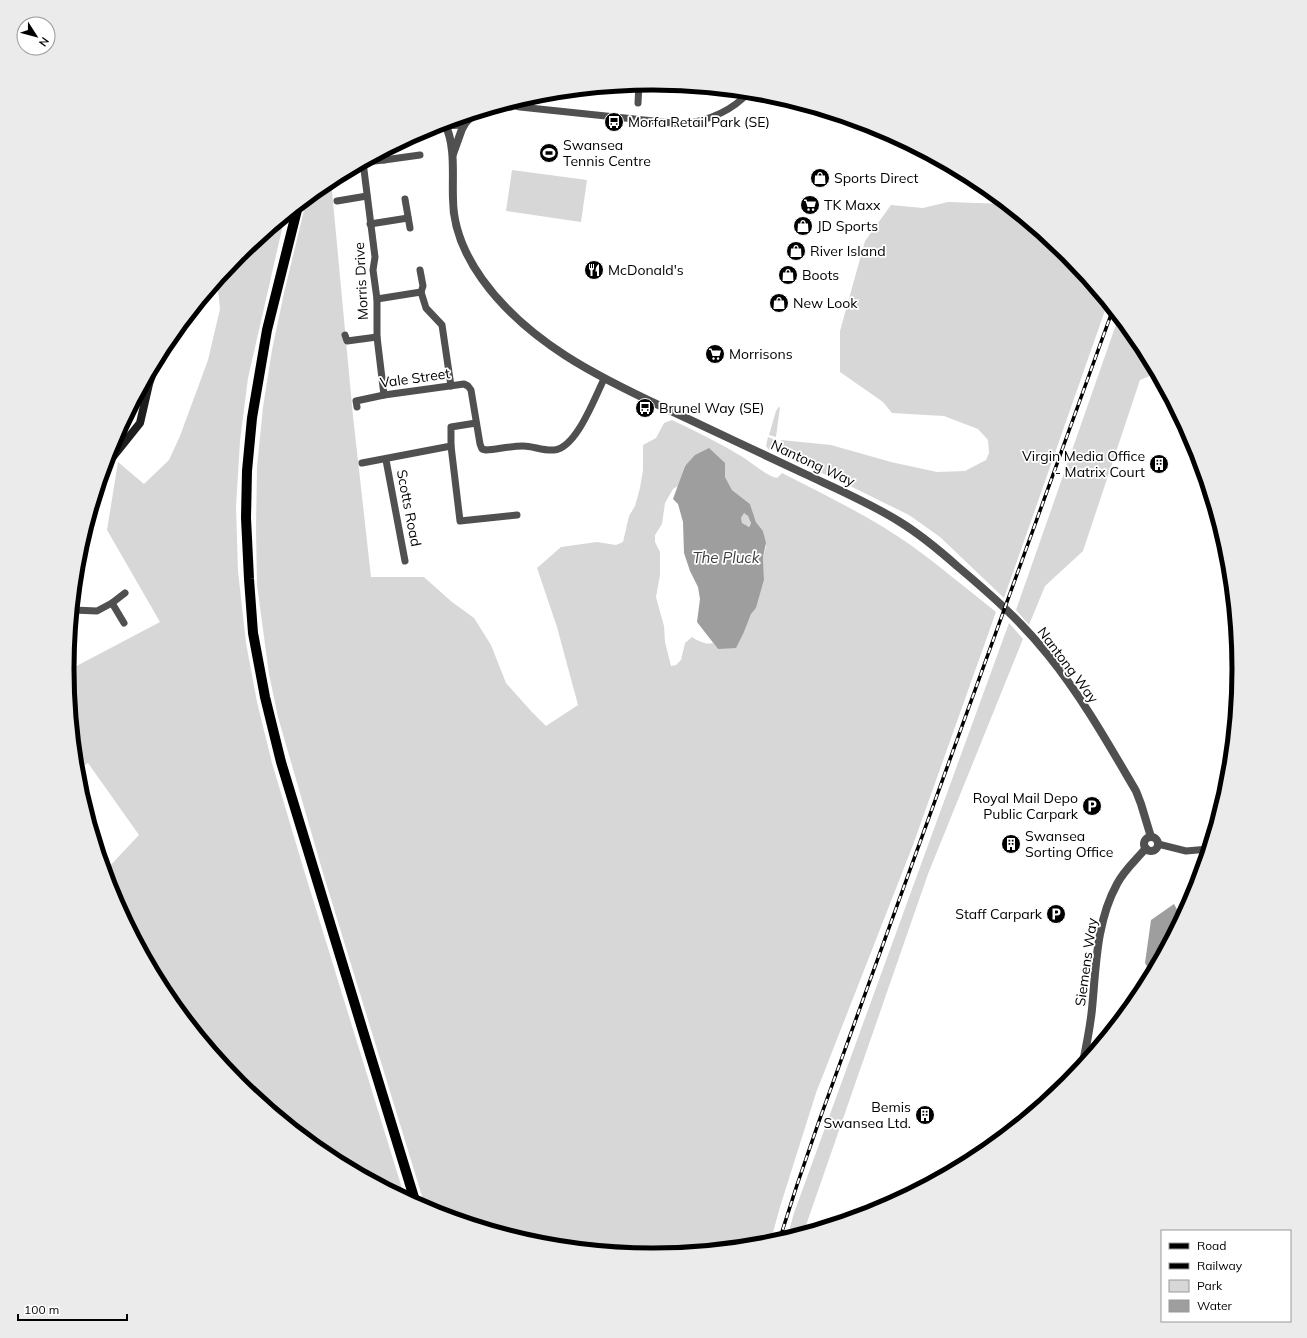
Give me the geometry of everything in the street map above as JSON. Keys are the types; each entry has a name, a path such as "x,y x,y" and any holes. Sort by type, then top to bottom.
{"main road":[{"path":"296,213 267,330 252,425 247,471 246,518 248,579 253,633 264,697 281,762 414,1196"},
{"path":"116,453 140,423 149,385"}],"street":[{"path":"638,103 639,90"},
{"path":"516,106 682,124 694,123 717,115 745,97"},
{"path":"512,107 520,107"},
{"name":"Nantong Way","path":"453,155 462,129 468,120"},
{"path":"454,125 460,125 466,122"},
{"name":"Nantong Way","path":"447,128 449,132 453,155 452,202 458,230 469,259 484,281 513,314 552,347 604,379 846,492 900,522 933,546 982,586 1010,613 1048,656 1083,704 1136,792 1151,837 1155,838 1158,844"},
{"name":"Morris Drive","path":"375,161 420,155"},
{"path":"384,160 385,156"},
{"name":"Morris Drive","path":"364,167 375,257 373,270 378,299 377,337 384,395"},
{"path":"337,201 367,196"},
{"path":"405,199 410,228"},
{"name":"Morris Drive","path":"370,224 408,218"},
{"path":"420,270 423,286 421,292 426,308 442,325 451,386"},
{"path":"378,299 421,292"},
{"name":"Morris Drive","path":"345,335 347,341 377,337"},
{"name":"Vale Street","path":"357,407 356,401 384,395 464,384 471,390 482,449 486,450 524,446 554,450 560,449 574,437 586,417 604,379"},
{"path":"476,423 451,428 451,446 460,521 517,515"},
{"name":"Scotts Road","path":"362,464 451,446"},
{"name":"Scotts Road","path":"386,460 405,562"},
{"path":"77,610 97,611 112,603 125,593"},
{"path":"112,603 124,623"},
{"path":"1151,837 1145,842 1146,848 1149,850 1157,848 1158,844 1186,851 1204,849"},
{"name":"Siemens Way","path":"1084,1056 1090,1026 1095,971 1103,920 1116,884 1124,872 1146,848"}],"green space":[{"path":"512,170 587,180 581,222 506,211"},
{"path":"332,187 353,416 371,577 424,577 452,602 474,618 491,645 506,683 546,726 578,705 557,627 537,568 561,547 597,542 616,545 623,542 629,516 635,506 640,488 643,470 643,445 656,438 664,423 672,420 732,451 767,474 777,478 782,473 881,526 923,554 996,612 913,845 816,1093 772,1236 729,1244 691,1247 616,1247 578,1244 504,1229 467,1218 423,1200 323,873 278,717 269,674 257,585 257,467 263,407 272,350 305,206","holes":["725,463 725,477 732,490 750,504 756,522 763,531 766,547 763,557 764,580 756,608 751,614 744,632 718,649 713,643 705,643 692,637 685,643 681,660 676,665 671,666 665,642 664,626 656,597 660,575 660,552 655,542 655,535 662,524 665,503 673,489 678,486 685,465"]},
{"path":"948,202 999,204 1036,233 1063,259 1106,308 1004,598 940,537 909,515 782,455 781,440 831,445 891,462 937,472 965,471 986,460 989,453 988,440 978,429 944,416 892,413 883,402 840,372 840,331 865,241 891,205 923,208"},
{"path":"283,223 248,378 240,441 236,507 238,571 246,643 257,702 272,763 403,1192 364,1171 332,1151 271,1105 218,1051 194,1022 152,959 118,891 109,867 139,835 88,763 82,767 75,707 74,667 160,622 107,530 118,462 144,484 169,460 180,436 208,360 220,309 218,287 244,259"},
{"path":"1117,322 1152,375 1140,380 1083,551 1045,586 1029,625 1016,610"},
{"path":"779,407 776,437 769,435 776,411"},
{"path":"768,437 776,440 773,451 769,450 766,446"},
{"path":"743,513 750,520 751,523 748,527 742,523 741,518"},
{"path":"1009,623 1023,639 928,874 805,1228 789,1232 794,1213"}],"water":[{"name":"The Pluck","path":"709,448 725,463 725,477 732,490 750,504 756,522 763,531 766,543 763,557 764,580 756,608 751,614 736,648 718,649 697,622 700,599 698,587 690,571 684,553 683,522 678,504 673,499 685,466 695,455","holes":["744,513 748,516 751,523 749,527 742,523 741,518"]},
{"path":"1174,904 1179,913 1149,969 1145,963 1151,920"}],"railway":[{"path":"781,1234 818,1124 1111,314"}],"place":[{"name":"Morfa Retail Park (SE)","path":"614,122"},
{"name":"Swansea Tennis Centre","path":"549,153"},
{"name":"Sports Direct","path":"820,178"},
{"name":"TK Maxx","path":"810,205"},
{"name":"JD Sports","path":"803,226"},
{"name":"River Island","path":"796,251"},
{"name":"McDonald's","path":"594,270"},
{"name":"Boots","path":"788,275"},
{"name":"New Look","path":"779,303"},
{"name":"Morrisons","path":"715,354"},
{"name":"Brunel Way (SE)","path":"645,408"},
{"name":"Virgin Media Office - Matrix Court","path":"1159,464"},
{"name":"Royal Mail Depo Public Carpark","path":"1092,806"},
{"name":"Swansea Sorting Office","path":"1011,844"},
{"name":"Staff Carpark","path":"1056,914"},
{"name":"Bemis Swansea Ltd.","path":"925,1115"}]}
